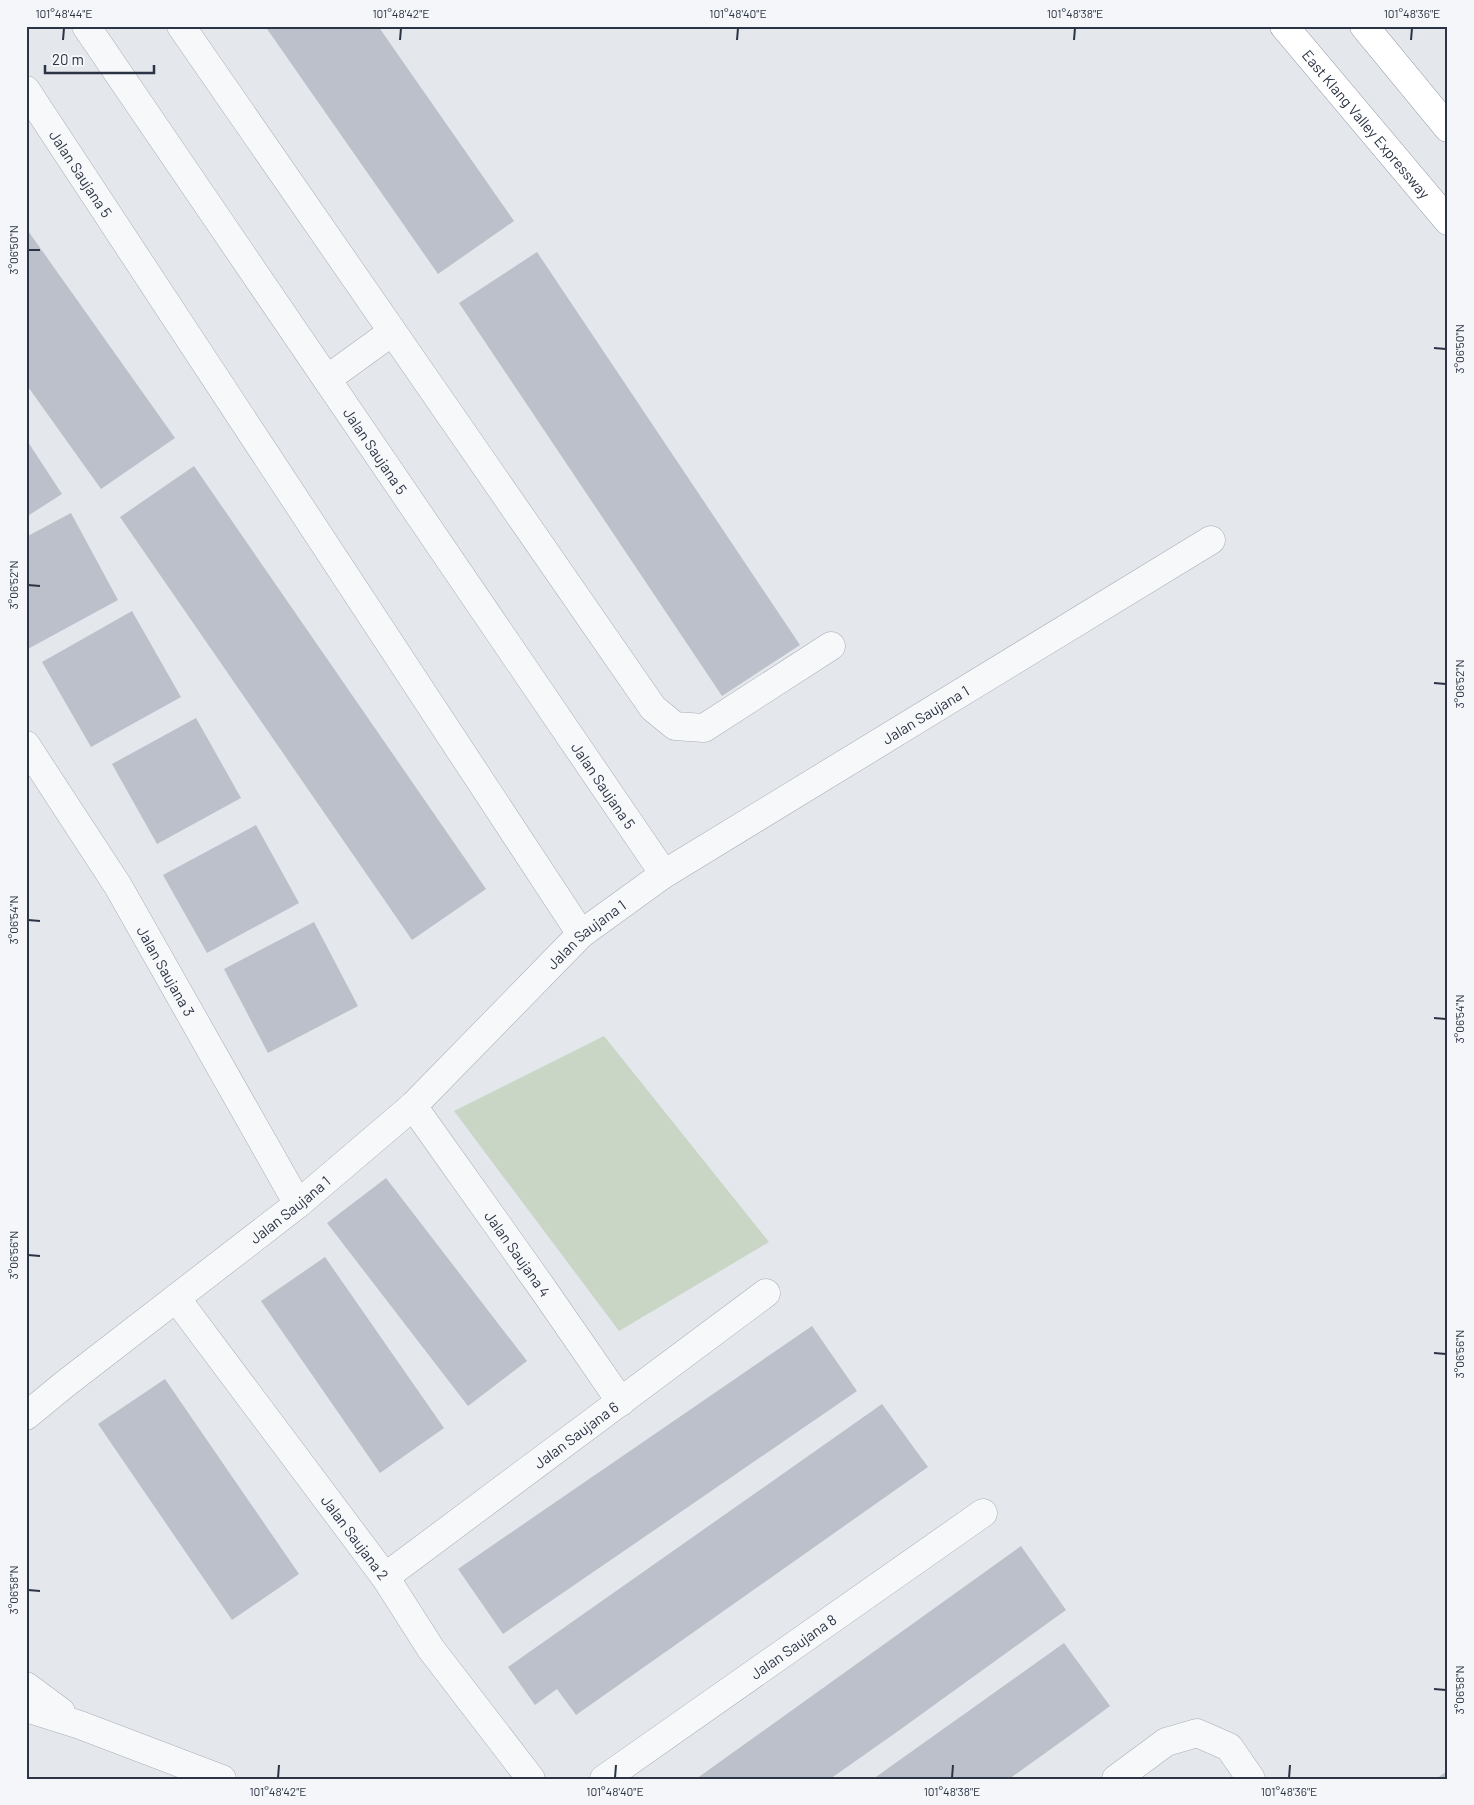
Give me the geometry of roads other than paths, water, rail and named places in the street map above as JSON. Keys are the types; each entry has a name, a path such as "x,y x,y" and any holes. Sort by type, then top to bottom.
{"highway":[{"name":"East Klang Valley Expressway","path":"1284,26 1448,221"},
{"path":"1364,26 1448,128"}],"street":[{"name":"Jalan Saujana 5","path":"86,26 664,874"},
{"path":"181,26 652,708 675,726 704,728 831,646"},
{"name":"Jalan Saujana 5","path":"26,90 582,934"},
{"path":"327,379 392,332"},
{"name":"Jalan Saujana 1","path":"26,1416 298,1204 413,1106 582,934 664,874 1211,540"},
{"name":"Jalan Saujana 3","path":"26,745 118,886 298,1204"},
{"name":"Jalan Saujana 4","path":"413,1106 621,1402"},
{"name":"Jalan Saujana 6","path":"385,1577 766,1293"},
{"name":"Jalan Saujana 2","path":"176,1298 385,1577 431,1649 531,1779"},
{"name":"Jalan Saujana 8","path":"604,1779 808,1633 983,1513"},
{"path":"26,1686 80,1726"},
{"path":"26,1708 222,1779"},
{"path":"1116,1779 1166,1742 1197,1733 1229,1747 1251,1779"}]}
